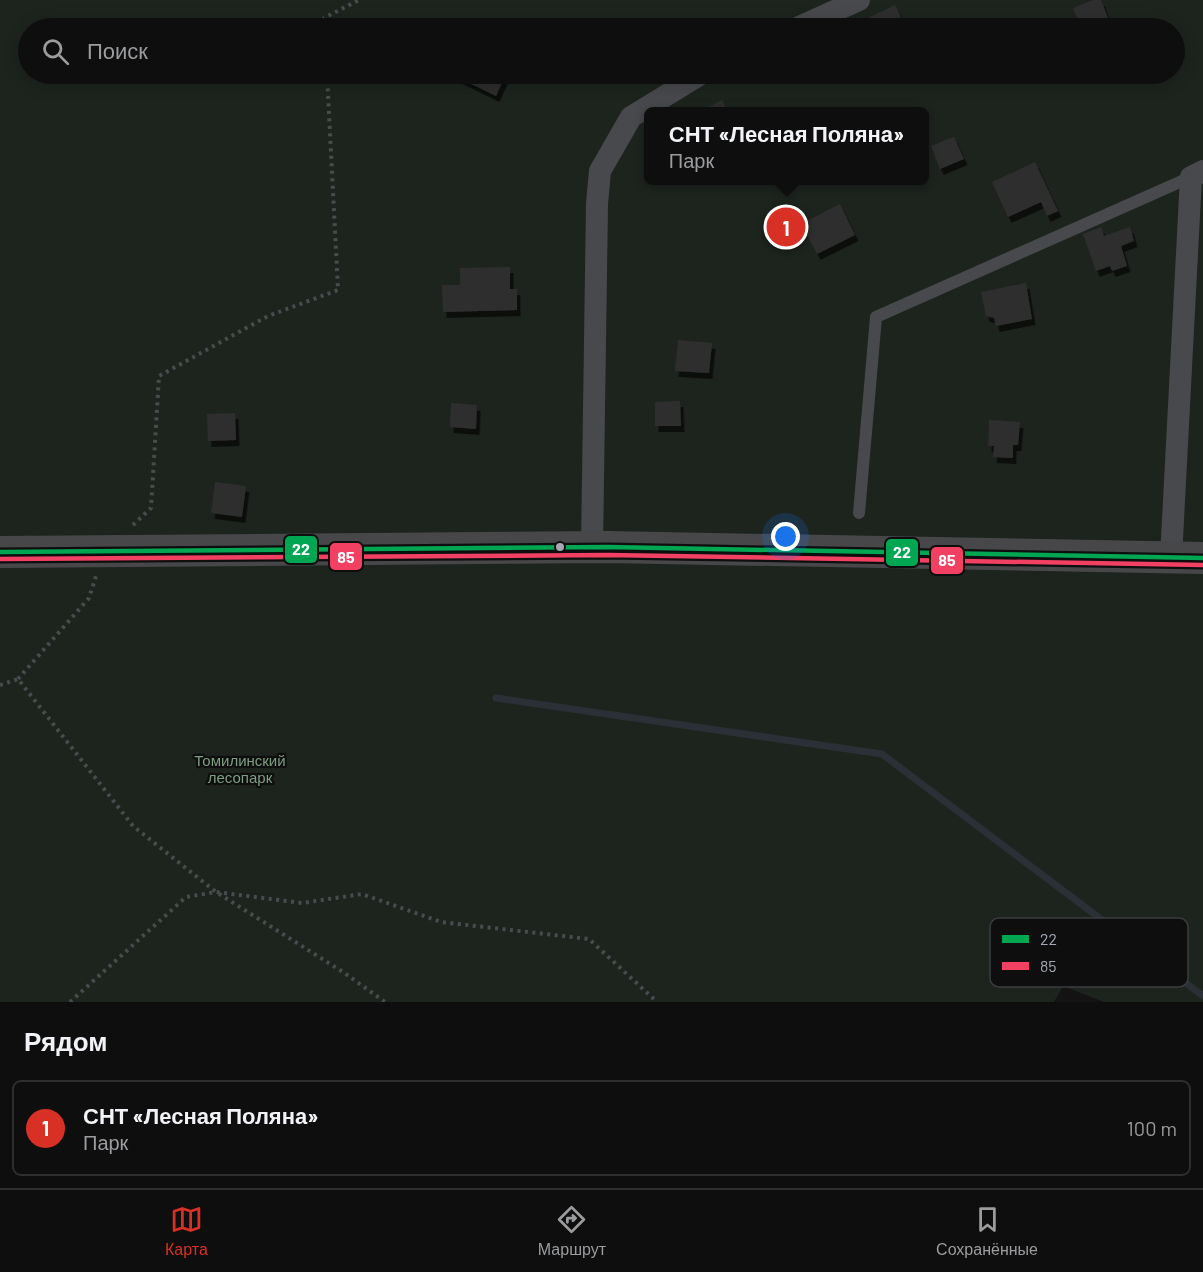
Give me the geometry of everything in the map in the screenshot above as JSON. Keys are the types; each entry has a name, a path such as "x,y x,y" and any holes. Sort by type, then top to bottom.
{"main road":[{"path":"0,552 592,548 1203,558"}],"street":[{"path":"819,18 859,0"},
{"path":"647,107 684,84"},
{"path":"592,548 596,216 600,171 631,117 644,109"},
{"path":"1171,558 1197,174"}],"lane":[{"path":"859,513 876,317 1197,174"}],"path":[{"path":"324,18 359,0"},
{"path":"0,685 18,679 89,598 105,551 151,508 159,376 268,316 338,290 328,84"},
{"path":"18,679 133,826 216,892 344,972 385,1002"},
{"path":"70,1002 186,897 216,892 302,903 362,894 441,922 589,939 657,1002"}],"green space":[{"name":"Томилинский лесопарк","path":"0,0 1203,0 1203,1002 1104,1002 1066,987 1188,987 1188,918 990,918 990,987 1062,987 1054,1002 0,1002"}],"building":[{"path":"1093,0 1101,0 1108,18 1077,18 1073,8"},
{"path":"895,5 901,18 868,18"},
{"path":"471,84 501,84 496,96"},
{"path":"722,100 726,107 709,107"},
{"path":"954,137 964,159 940,169 931,146"},
{"path":"1035,162 1058,211 1047,216 1041,202 1008,217 992,182"},
{"path":"840,204 855,235 817,254 801,224"},
{"path":"1101,227 1104,236 1130,227 1134,241 1121,246 1127,266 1112,271 1110,266 1096,271 1083,234"},
{"path":"510,267 510,289 517,289 517,310 443,312 442,285 460,285 460,268"},
{"path":"1026,283 1032,319 996,326 994,318 986,316 981,292"},
{"path":"678,340 712,343 709,373 675,371"},
{"path":"680,401 681,426 655,426 655,402"},
{"path":"451,403 477,405 476,429 450,427"},
{"path":"235,413 236,440 208,441 207,414"},
{"path":"989,420 1020,422 1018,445 1013,445 1013,458 993,457 994,446 988,446"},
{"path":"215,482 246,486 242,517 211,513"}],"waterway":[{"path":"496,698 882,754 1100,918"},
{"path":"1188,985 1203,996"}],"transit line":[{"name":"22","path":"0,552 608,547 1203,558"},
{"name":"85","path":"0,559 608,555 1203,565"}],"place":[{"name":"СНТ «Лесная Поляна»","path":"786,227"}]}
